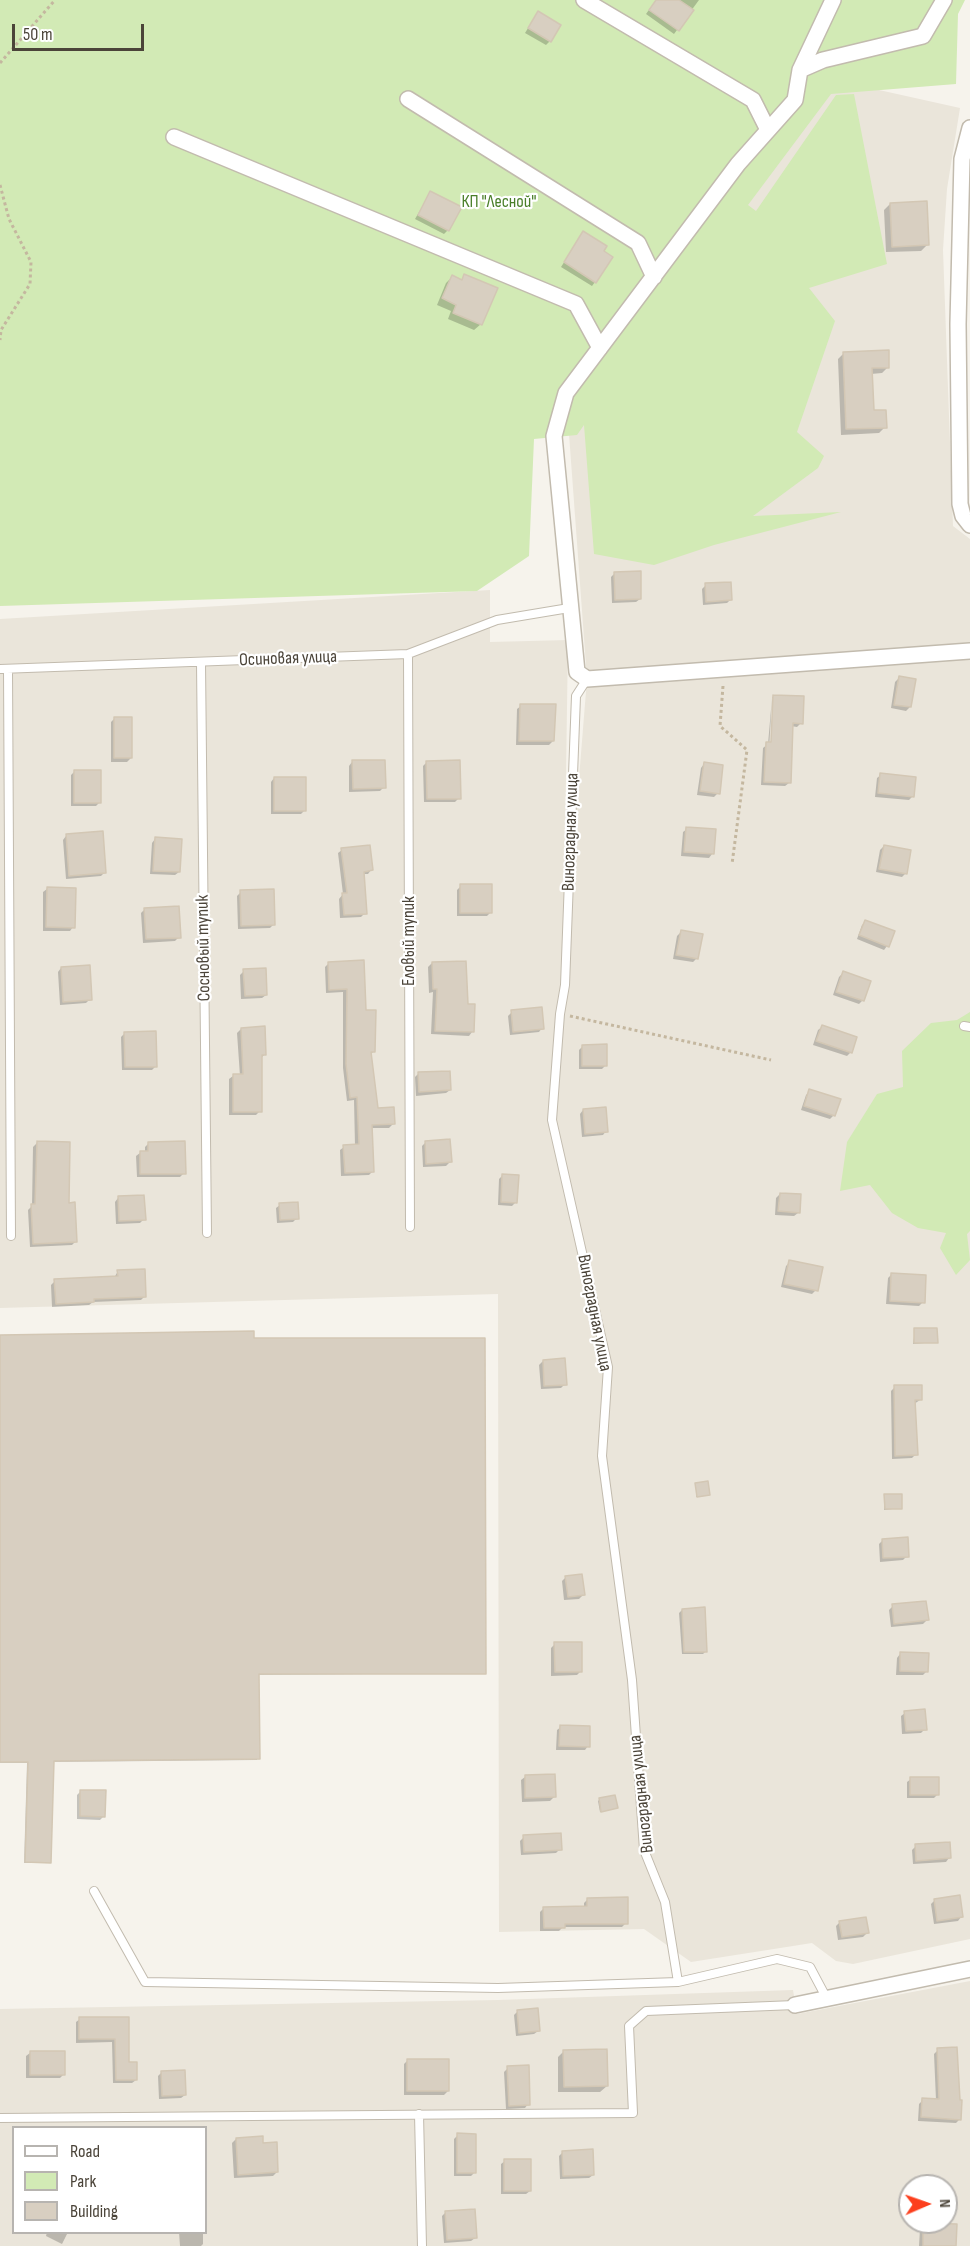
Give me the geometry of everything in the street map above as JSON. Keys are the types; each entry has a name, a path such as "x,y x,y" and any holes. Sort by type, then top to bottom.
{"street":[{"path":"584,0 753,100 768,130"},
{"path":"833,0 800,70 795,100 738,164 566,393 554,436 577,672 587,679 970,651"},
{"path":"800,70 823,60 922,36 944,0"},
{"path":"408,99 638,243 654,277"},
{"path":"970,129 962,159 958,324 960,504 963,516 970,525"},
{"path":"174,137 576,304 600,348"},
{"path":"795,2005 970,1969"}],"lane":[{"name":"Осиновая улица","path":"4,669 408,654 496,620 569,608"},
{"name":"Еловый тупик","path":"408,654 410,1227"},
{"name":"Сосновый тупик","path":"201,663 207,1233"},
{"path":"4,669 11,1236"},
{"name":"Виноградная улица","path":"587,679 576,696 565,985 560,1014 552,1120 608,1367 602,1456 632,1680 645,1850 665,1902 678,1982"},
{"path":"94,1891 145,1982 498,1988 678,1982 777,1959 810,1967 827,1998"},
{"path":"0,2118 633,2113 630,2026 646,2011 795,2005"},
{"path":"419,2114 422,2246"}],"path":[{"path":"0,63 56,0"},
{"path":"0,185 9,219 31,261 30,284 1,330 0,340"},
{"path":"725,669 720,726 747,750 732,864"},
{"path":"560,1014 771,1060"}],"shaded area":[{"path":"825,78 960,108 947,189 943,250 953,526 970,539 970,1939 853,1964 836,1961 812,1943 691,1962 644,1929 499,1932 498,1294 0,1308 0,619 490,590 490,642 568,640 563,977 587,679 566,393"},
{"path":"970,1981 970,2246 0,2246 0,2009 498,2000 793,1990 797,2014"}],"green space":[{"name":"КП \"Лесной\"","path":"0,0 965,0 958,14 956,84 831,94 748,205 756,211 836,95 854,94 887,264 809,288 835,321 797,432 824,456 818,468 753,516 841,512 714,545 654,565 594,554 584,425 577,435 534,439 529,556 477,591 0,606"},
{"path":"970,1012 970,1231 967,1234 970,1260 956,1275 940,1248 946,1233 918,1228 892,1213 870,1185 840,1191 847,1142 877,1094 903,1087 902,1051 931,1023 957,1020"}],"building":[{"path":"656,0 679,0 694,10 679,31 649,10"},
{"path":"538,11 561,25 551,42 528,28"},
{"path":"430,191 462,207 449,231 418,215"},
{"path":"927,201 929,245 892,247 890,203"},
{"path":"583,231 607,246 604,251 613,257 596,283 564,262"},
{"path":"464,274 498,288 482,325 453,313 456,305 442,298 452,275 462,280"},
{"path":"889,350 889,368 872,368 874,410 886,410 887,428 846,429 843,352"},
{"path":"641,571 641,599 615,600 614,572"},
{"path":"731,582 732,600 706,602 705,583"},
{"path":"899,676 916,679 911,707 894,705"},
{"path":"773,695 804,696 803,724 793,723 791,783 764,782 766,742 771,742"},
{"path":"520,704 556,704 554,741 519,741"},
{"path":"114,717 132,717 132,758 114,758"},
{"path":"352,760 385,760 386,788 353,789"},
{"path":"460,760 461,799 427,799 426,761"},
{"path":"704,762 723,765 720,794 700,791"},
{"path":"74,770 101,770 101,803 74,803"},
{"path":"880,773 916,777 914,797 878,793"},
{"path":"274,777 306,777 306,811 274,811"},
{"path":"686,827 716,829 714,854 684,852"},
{"path":"103,831 106,873 69,876 66,834"},
{"path":"155,837 182,839 180,872 153,871"},
{"path":"370,845 373,870 364,872 367,914 344,915 342,893 347,893 341,848"},
{"path":"884,845 911,850 907,874 879,869"},
{"path":"460,884 492,884 492,913 460,913"},
{"path":"47,887 76,888 75,928 46,927"},
{"path":"274,889 275,925 241,926 240,890"},
{"path":"179,906 181,938 146,939 144,908"},
{"path":"865,920 895,931 889,947 859,935"},
{"path":"681,930 703,934 698,959 676,955"},
{"path":"364,960 366,1010 376,1010 375,1052 371,1052 378,1108 394,1107 395,1124 372,1125 374,1172 345,1173 343,1145 359,1144 357,1097 350,1098 346,1064 347,989 329,990 328,962"},
{"path":"466,961 468,1004 475,1004 474,1032 435,1031 437,989 433,989 432,962"},
{"path":"90,965 92,1000 63,1002 61,967"},
{"path":"266,968 267,995 245,996 243,969"},
{"path":"843,971 871,981 864,1001 836,992"},
{"path":"542,1007 544,1029 513,1032 511,1010"},
{"path":"822,1025 857,1037 852,1053 816,1041"},
{"path":"265,1026 266,1055 262,1055 262,1112 233,1112 233,1074 243,1074 241,1028"},
{"path":"156,1031 157,1067 125,1067 124,1032"},
{"path":"607,1044 607,1066 582,1066 582,1045"},
{"path":"450,1071 451,1090 419,1092 418,1072"},
{"path":"809,1089 841,1099 835,1116 804,1106"},
{"path":"606,1107 608,1132 585,1134 583,1109"},
{"path":"450,1139 452,1162 426,1164 425,1141"},
{"path":"37,1141 70,1142 69,1203 75,1202 77,1242 33,1244 31,1204 35,1204"},
{"path":"185,1141 186,1174 140,1174 140,1151 148,1151 148,1142"},
{"path":"502,1174 519,1175 517,1203 501,1202"},
{"path":"780,1193 801,1194 800,1213 778,1211"},
{"path":"144,1195 146,1220 119,1221 118,1196"},
{"path":"298,1202 299,1219 280,1220 279,1203"},
{"path":"789,1260 823,1267 818,1291 784,1284"},
{"path":"145,1269 146,1297 94,1299 94,1302 56,1304 54,1279 118,1276 117,1270"},
{"path":"891,1273 926,1275 925,1303 890,1301"},
{"path":"914,1328 937,1328 938,1343 914,1343"},
{"path":"254,1331 254,1338 485,1338 486,1674 259,1674 260,1759 54,1761 51,1863 25,1862 28,1762 0,1762 0,1335"},
{"path":"565,1358 567,1385 544,1386 543,1360"},
{"path":"894,1385 922,1385 922,1400 915,1400 918,1455 895,1456"},
{"path":"708,1481 710,1495 697,1497 695,1483"},
{"path":"884,1494 902,1494 902,1509 885,1509"},
{"path":"908,1537 909,1557 883,1558 882,1539"},
{"path":"582,1574 585,1595 568,1597 565,1576"},
{"path":"926,1601 929,1620 894,1624 892,1604"},
{"path":"705,1607 707,1652 684,1652 682,1609"},
{"path":"554,1642 582,1642 582,1672 555,1672"},
{"path":"900,1652 929,1653 928,1672 900,1671"},
{"path":"925,1709 927,1730 906,1731 904,1711"},
{"path":"560,1725 590,1726 590,1747 559,1746"},
{"path":"555,1774 556,1797 525,1798 525,1775"},
{"path":"910,1777 939,1777 939,1795 910,1795"},
{"path":"80,1790 106,1790 105,1817 80,1816"},
{"path":"615,1795 618,1808 601,1812 599,1798"},
{"path":"561,1833 562,1850 524,1852 523,1835"},
{"path":"950,1842 951,1858 916,1861 915,1844"},
{"path":"960,1895 963,1917 937,1921 934,1899"},
{"path":"628,1897 628,1924 565,1924 565,1928 544,1928 543,1907 587,1906 587,1898"},
{"path":"866,1917 869,1933 842,1937 839,1921"},
{"path":"538,2008 540,2031 519,2033 517,2010"},
{"path":"79,2017 129,2017 129,2062 137,2062 137,2080 116,2080 115,2039 79,2039"},
{"path":"957,2047 960,2100 962,2100 961,2120 921,2117 922,2098 939,2099 937,2048"},
{"path":"607,2049 608,2086 564,2087 563,2050"},
{"path":"30,2051 65,2051 65,2075 30,2075"},
{"path":"407,2059 449,2059 449,2091 407,2091"},
{"path":"529,2065 530,2105 509,2106 507,2066"},
{"path":"185,2070 186,2095 162,2096 161,2071"},
{"path":"457,2133 476,2134 476,2173 457,2173"},
{"path":"263,2136 263,2143 277,2142 278,2172 238,2175 236,2138"},
{"path":"593,2149 594,2175 563,2176 562,2151"},
{"path":"504,2159 531,2159 531,2191 504,2191"},
{"path":"475,2209 477,2238 447,2240 445,2211"},
{"path":"923,2234 957,2234 956,2246 923,2246"}]}
